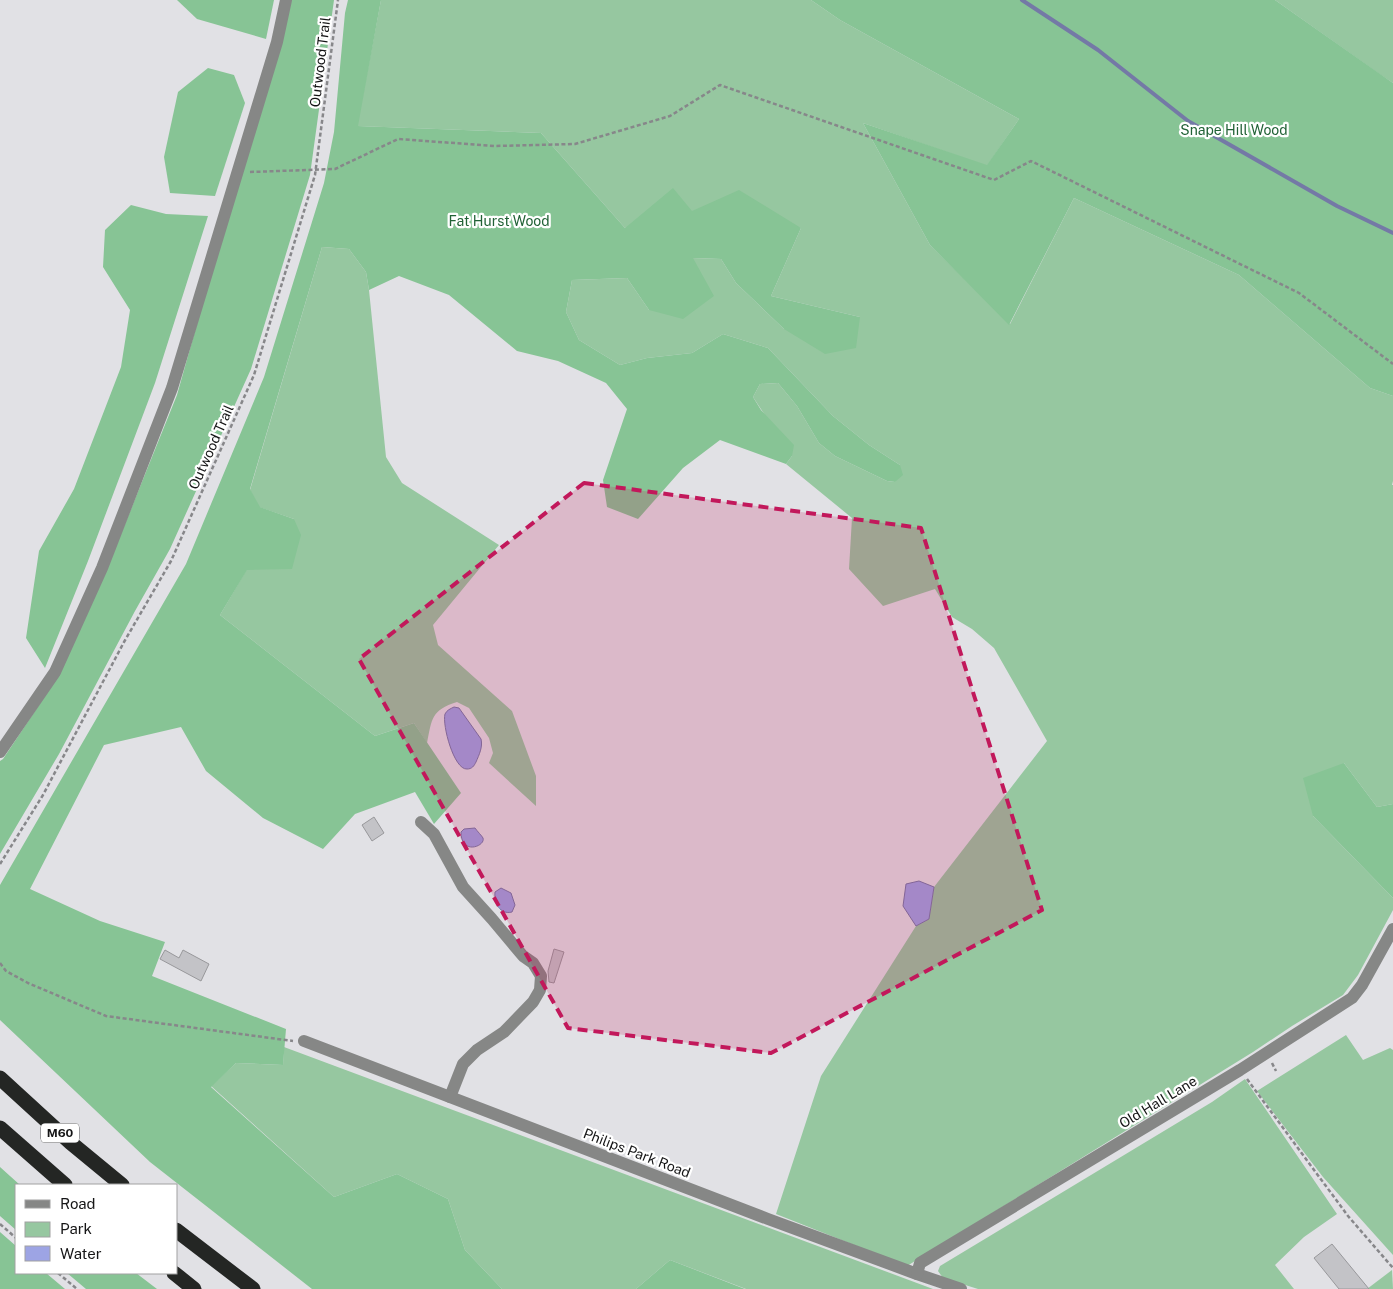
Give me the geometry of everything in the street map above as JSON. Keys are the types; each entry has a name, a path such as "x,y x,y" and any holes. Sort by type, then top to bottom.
{"highway":[{"name":"M60","path":"0,1078 70,1143 121,1184"},
{"name":"M60","path":"0,1128 64,1184"},
{"path":"178,1232 253,1289"},
{"path":"175,1274 194,1289"}],"street":[{"path":"0,752 55,672 102,568 172,388 277,42 286,0"},
{"path":"421,822 434,834 463,887 523,956 533,964 541,976 540,990 533,1002 504,1032 477,1050 463,1064 450,1096"},
{"name":"Old Hall Lane","path":"917,1274 920,1263 1240,1070 1352,998 1362,985 1393,930"},
{"name":"Philips Park Road","path":"304,1041 768,1219 961,1289"}],"path":[{"name":"Outwood Trail","path":"0,864 43,795 124,642 175,552 254,375 315,175 338,0"},
{"path":"236,173 335,169 398,139 495,146 575,144 670,116 720,84 994,180 1031,162 1298,293 1393,364"},
{"path":"0,963 6,971 28,983 106,1016 295,1042 304,1041"},
{"path":"1240,1070 1348,1216 1393,1268"},
{"path":"0,1224 15,1237"},
{"path":"59,1274 77,1289"}],"highlighted area":[{"path":"584,483 921,528 1042,910 771,1053 568,1028 359,659"}],"green space":[{"path":"177,0 274,0 266,39 197,19"},
{"path":"288,0 334,0 310,175 251,369 170,549 59,754 0,854 0,761 59,675 104,576 177,395"},
{"name":"Fat Hurst Wood","path":"348,0 381,0 358,126 541,133 625,228 673,188 692,211 739,190 801,228 771,296 860,317 856,348 825,354 784,329 736,283 721,259 693,258 714,296 683,319 649,310 627,278 572,280 566,312 579,340 620,365 647,358 692,353 723,334 768,348 833,416 869,445 900,465 903,475 895,482 887,481 835,456 819,443 797,406 778,383 760,384 753,397 761,410 794,445 792,456 786,464 720,440 683,468 638,519 607,507 603,480 627,409 606,383 558,361 517,351 449,295 399,276 369,290 366,272 349,249 322,247 250,489 260,507 294,519 301,535 292,569 247,570 220,615 375,736 414,723 461,793 434,824 415,792 355,814 323,849 263,818 206,771 181,727 104,745 30,889 100,921 165,942 152,976 286,1029 283,1065 236,1063 211,1087 334,1197 397,1174 448,1199 465,1250 502,1289 312,1289 150,1162 0,1020 0,885 186,564 264,377 324,183 334,132 345,13"},
{"path":"381,0 811,0 840,20 1019,119 987,166 863,123 930,245 1010,324 1074,198 1239,275 1370,388 1393,396 1393,804 1377,807 1344,763 1313,816 1393,898 1393,910 1358,975 1343,995 907,1266 776,1214 821,1076 916,926 929,919 934,887 1047,741 994,648 972,629 952,617 935,589 883,606 849,569 852,518 786,464 792,456 753,397 760,384 778,383 797,406 819,443 835,456 887,481 895,482 900,465 869,445 833,416 768,348 723,334 692,353 647,358 620,365 579,340 566,312 572,280 627,278 649,310 693,258 721,259 736,283 784,329 860,317 771,296 801,228 692,211 625,228 541,133 357,126"},
{"name":"Snape Hill Wood","path":"811,0 1275,0 1393,83 1393,396 1370,388 1239,275 1074,198 1009,325 930,245 863,123 987,165 1019,119 840,20"},
{"path":"1275,0 1393,0 1393,83 1381,75"},
{"path":"208,68 234,75 245,103 215,196 170,193 164,157 178,92"},
{"path":"131,205 166,214 208,216 155,383 88,561 45,668 26,638 39,551 74,489 121,367 130,310 103,267 105,230"},
{"path":"322,247 349,249 366,272 386,457 402,483 499,545 433,625 438,645 512,711 536,776 536,806 489,763 493,753 489,738 469,708 457,702 437,712 432,722 427,743 414,723 375,736 220,615 247,569 294,519 259,507 250,490"},
{"path":"1344,763 1377,807 1393,804 1393,898 1313,816 1303,778"},
{"path":"1346,1035 1363,1060 1390,1048 1393,1050 1393,1255 1323,1177 1257,1091"},
{"path":"284,1047 933,1289 746,1289 670,1260 636,1289 502,1289 465,1250 448,1199 397,1174 334,1197 211,1086 236,1063 283,1065"},
{"path":"1245,1079 1337,1214 1304,1237 1275,1265 1294,1289 978,1289 943,1278 938,1271 940,1266 1212,1102"},
{"path":"0,1167 19,1184 15,1184 15,1229 0,1216"},
{"path":"0,1232 15,1245 15,1274 47,1274 65,1289 0,1289"},
{"path":"670,1260 745,1289 636,1289"},
{"path":"1392,1270 1393,1289 1367,1289"},
{"path":"68,1274 137,1274 157,1289 86,1289"}],"water":[{"path":"454,707 459,708 481,739 478,757 474,766 469,769 462,767 458,762 447,736 445,714"},
{"path":"475,828 483,838 483,841 477,846 469,847 462,839 461,832 464,829"},
{"path":"919,881 934,887 929,919 916,926 903,906 906,884"},
{"path":"501,888 511,893 515,905 512,912 504,912 497,904 495,892"}],"building":[{"path":"374,817 384,833 372,841 362,825"},
{"path":"554,949 564,952 554,983 549,982 548,971"},
{"path":"165,950 179,958 183,950 209,964 201,981 160,959"},
{"path":"1332,1244 1369,1289 1339,1289 1314,1258"}],"waterway":[{"path":"1022,0 1098,50 1188,121 1337,206 1393,233"}]}
